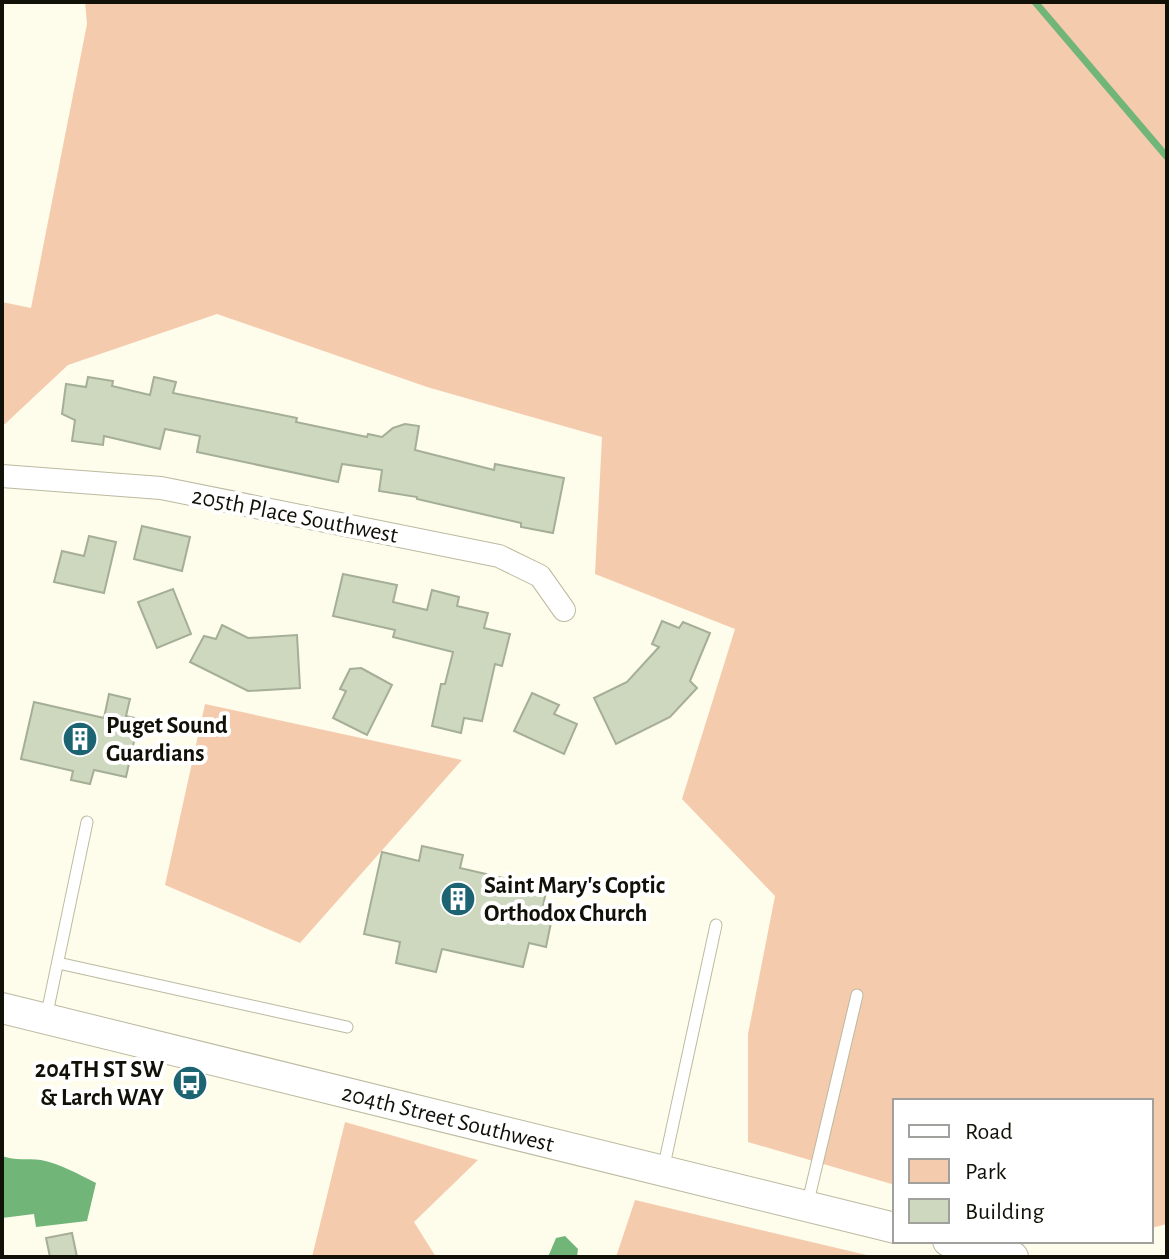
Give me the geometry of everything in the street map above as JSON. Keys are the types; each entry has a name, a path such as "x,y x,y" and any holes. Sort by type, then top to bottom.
{"street":[{"name":"205th Place Southwest","path":"2,476 161,488 499,556 540,576 564,610"},
{"name":"204th Street Southwest","path":"2,1008 893,1228"},
{"path":"956,1243 1013,1257"}],"lane":[{"path":"46,1018 87,822"},
{"path":"663,1171 716,925"},
{"path":"58,963 347,1027"},
{"path":"807,1206 857,995"}],"green space":[{"path":"85,2 1167,2 1167,1224 1153,1228 1153,1099 893,1099 893,1184 748,1142 748,1034 775,896 682,799 735,629 595,574 602,437 427,387 217,314 68,365 2,424 2,302 31,308 87,24"},
{"path":"205,704 462,760 300,943 165,885"},
{"path":"345,1122 478,1160 414,1222 436,1257 312,1257"},
{"path":"635,1200 875,1257 616,1257"}],"shaded area":[{"path":"2,1156 48,1162 96,1183 87,1221 36,1227 34,1214 2,1218"},
{"path":"565,1236 578,1249 577,1257 548,1257 556,1238"}],"building":[{"path":"88,377 113,381 112,386 150,395 154,377 176,382 173,393 297,418 296,422 367,437 368,434 382,437 393,428 405,424 419,426 415,450 494,470 495,464 564,478 553,533 417,497 379,491 382,470 342,464 338,482 197,452 200,436 165,429 160,449 104,436 103,445 72,441 75,420 62,414 66,384 86,387"},
{"path":"142,526 190,537 182,571 134,559"},
{"path":"89,536 116,542 104,593 54,582 62,551 84,556"},
{"path":"343,574 397,585 393,602 427,610 432,590 459,597 457,606 488,613 484,628 510,634 502,666 495,664 482,721 464,718 461,733 432,726 441,684 445,684 453,652 393,637 395,630 333,616"},
{"path":"173,589 191,634 157,648 138,602"},
{"path":"662,621 679,628 683,622 710,633 690,681 697,688 670,717 616,744 594,698 627,682 659,647 652,644"},
{"path":"222,625 248,638 297,635 300,688 248,691 190,662 204,636 216,639"},
{"path":"361,668 392,685 367,735 333,718 346,691 340,689 350,669"},
{"path":"532,693 559,705 554,714 577,724 564,754 514,731"},
{"name":"Puget Sound Guardians","path":"109,694 130,699 126,716 139,719 126,777 94,770 90,784 71,780 73,771 21,759 34,702 104,718"},
{"name":"Saint Mary's Coptic Orthodox Church","path":"422,846 463,855 460,868 547,888 542,910 553,913 546,947 529,943 523,967 442,949 436,972 396,963 400,942 364,934 382,852 419,861"},
{"path":"72,1233 77,1257 50,1257 46,1238"}],"waterway":[{"path":"1035,2 1167,157"}],"place":[{"name":"Puget Sound Guardians","path":"80,739"},
{"name":"Saint Mary's Coptic Orthodox Church","path":"458,899"},
{"name":"204TH ST SW & Larch WAY","path":"190,1083"}]}
